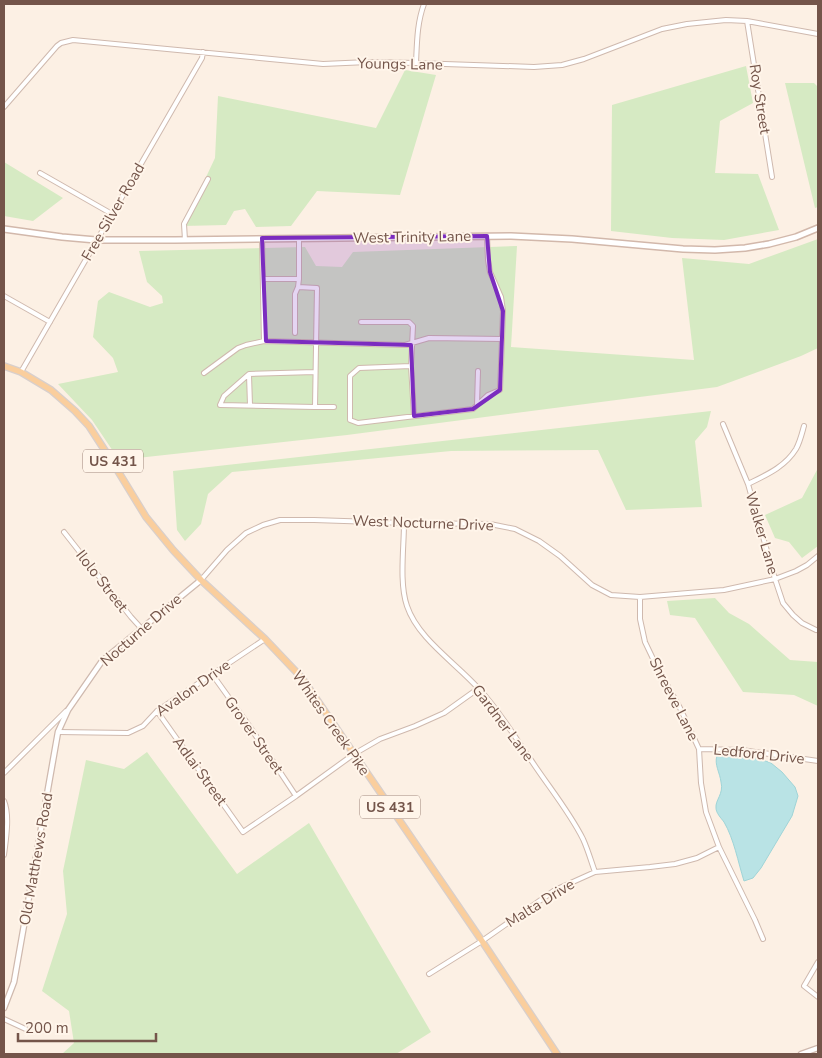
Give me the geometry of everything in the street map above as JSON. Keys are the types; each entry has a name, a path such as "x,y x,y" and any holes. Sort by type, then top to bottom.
{"main road":[{"name":"West Trinity Lane","path":"4,229 96,240 487,236 572,238 715,250 769,244 796,237 818,228"},
{"name":"Whites Creek Pike","path":"4,366 21,372 51,390 75,411 89,426 146,516 173,550 201,580 265,639 302,678 557,1054"}],"street":[{"path":"416,63 416,36 424,4"},
{"name":"Youngs Lane","path":"4,107 52,51 61,43 73,40 323,64 368,62 534,67 562,65 584,59 651,33 686,24 726,20 747,21 818,34"},
{"name":"Roy Street","path":"747,21 772,177"},
{"name":"Free Silver Road","path":"21,372 202,58 203,52"},
{"path":"40,173 112,214"},
{"path":"185,240 184,224 208,180"},
{"path":"411,366 360,368 355,371 350,376 350,420 358,423 473,409 488,395 500,390 503,311 501,297 490,272 487,236"},
{"path":"262,238 264,341"},
{"path":"295,332 296,294 299,279 299,238"},
{"path":"263,279 299,279"},
{"path":"298,288 317,288 315,406"},
{"path":"4,296 50,322"},
{"path":"361,322 409,322 413,326 411,366 414,416"},
{"path":"204,374 238,348 264,341 405,345 428,338 502,339"},
{"path":"315,372 250,374 224,396 220,405 334,407"},
{"path":"477,405 478,372"},
{"path":"250,374 250,405"},
{"name":"Walker Lane","path":"723,424 748,484 774,579 783,603 793,616 816,630"},
{"path":"748,484 770,473 788,460 796,448 804,426"},
{"name":"West Nocturne Drive","path":"201,580 237,540 252,530 280,520 490,524 515,529 539,541 560,556 592,585 611,595 640,597 724,590 774,579 796,571 818,556"},
{"name":"Gardner Lane","path":"404,523 402,582 406,606 414,622 422,634 479,688 503,719 582,837 595,872"},
{"name":"Ilolo Street","path":"64,532 131,618 141,628"},
{"name":"Nocturne Drive","path":"68,710 102,661 201,580"},
{"name":"Shreeve Lane","path":"640,597 640,619 645,642 680,708 699,749 706,812 719,847 764,939"},
{"name":"Avalon Drive","path":"58,732 120,734 143,726 157,711 265,639"},
{"name":"Grover Street","path":"212,674 296,796"},
{"path":"296,796 354,754 380,739 444,713 479,688"},
{"path":"4,773 68,710"},
{"name":"Old Matthews Road","path":"4,1008 14,982 58,732 68,710"},
{"name":"Adlai Street","path":"157,711 243,832 296,796"},
{"name":"Ledford Drive","path":"699,749 742,750 818,760"},
{"path":"4,801 7,812 7,831 4,854"},
{"name":"Malta Drive","path":"429,974 482,941 555,890 595,872 674,864 698,858 719,847"},
{"path":"818,962 804,986 818,997"},
{"path":"4,1019 32,1032"},
{"path":"801,1054 818,1048"}],"highlighted area":[{"path":"487,236 490,272 503,311 500,390 473,409 414,416 411,345 266,341 262,238"}],"green space":[{"path":"746,66 753,103 720,121 715,173 758,174 779,230 724,240 672,238 611,231 612,105"},
{"path":"405,70 436,75 400,195 317,191 291,226 256,227 245,209 234,211 226,225 183,226 215,158 218,96 376,128"},
{"path":"785,83 814,83 818,87 818,207 815,208"},
{"path":"4,162 63,198 33,221 4,216"},
{"path":"818,239 818,348 717,387 347,435 119,460 92,420 58,384 118,372 113,358 93,337 98,301 109,292 150,307 163,303 162,296 147,282 139,251 305,247 316,266 342,267 353,252 517,246 511,347 694,360 682,258 749,264"},
{"path":"711,411 707,427 695,441 702,507 626,510 598,450 451,451 232,472 208,494 201,524 185,541 177,530 173,471"},
{"path":"818,468 818,546 802,558 789,542 775,538 765,515 802,498"},
{"path":"715,598 729,613 749,624 790,660 818,662 818,706 794,695 743,692 695,618 670,615 667,601"},
{"path":"147,752 237,874 309,823 431,1032 396,1054 62,1054 74,1043 69,1011 42,991 67,914 63,871 86,760 124,769"}],"water":[{"path":"737,755 757,758 771,763 795,787 798,796 792,816 761,868 753,878 744,881 731,836 716,808 722,786 717,756"}]}
